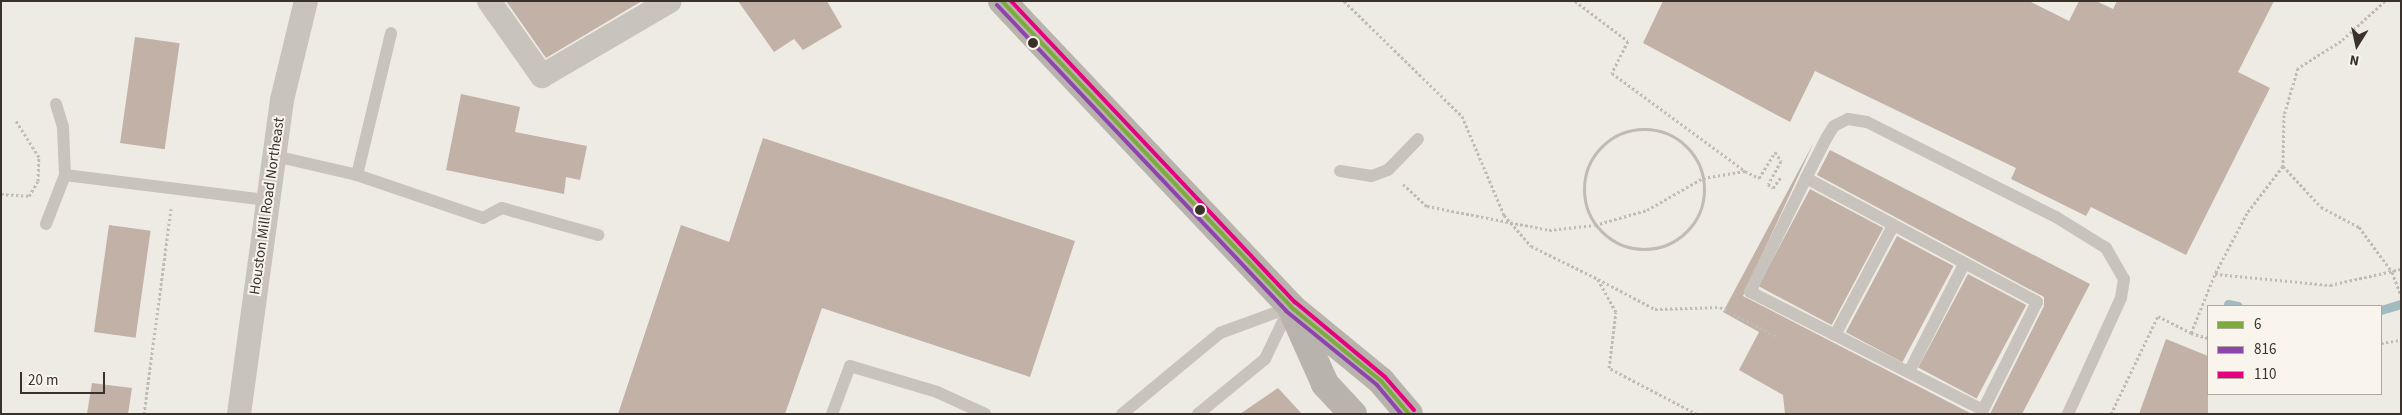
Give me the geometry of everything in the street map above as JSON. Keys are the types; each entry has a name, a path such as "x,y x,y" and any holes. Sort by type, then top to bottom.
{"main road":[{"path":"1002,1 1291,306 1381,381 1409,414"},
{"path":"1291,306 1325,384 1353,414"}],"street":[{"name":"Houston Mill Road Northeast","path":"239,414 267,200 292,46 306,1"},
{"path":"489,1 542,76 670,1"}],"lane":[{"path":"357,174 391,33"},
{"path":"46,224 65,175 63,127 56,104"},
{"path":"1806,178 2037,302 1983,410 1750,292 1806,178 1812,166 1834,126 1848,119 1867,122 2056,217 2106,248 2124,279 2121,298 2068,414"},
{"path":"1340,171 1372,176 1388,170 1418,139"},
{"path":"275,156 357,174 483,218 502,208 598,235"},
{"path":"65,175 267,200"},
{"path":"1835,335 1893,226"},
{"path":"1909,372 1964,264"},
{"path":"1122,414 1220,332 1291,306"},
{"path":"1198,414 1266,359 1291,306"},
{"path":"832,414 850,366 937,392 985,414"}],"path":[{"path":"1344,1 1462,116 1513,225 1531,246 1656,309 1720,307 1776,336"},
{"path":"1575,1 1628,40 1612,73 1745,171 1760,178 1774,152 1781,161 1768,184 1773,188 1792,163 1812,166"},
{"path":"2191,333 2216,274 2247,214 2283,166 2284,115 2298,68 2341,41 2385,1"},
{"path":"1,194 29,196 38,181 39,157 16,121"},
{"path":"1644,128 1673,136 1687,146 1703,178 1704,204 1695,224 1669,245 1648,250 1623,246 1595,225 1584,192 1588,164 1608,140 1627,130 1644,128"},
{"path":"2283,166 2322,207 2359,226 2392,272 2401,295"},
{"path":"1388,170 1427,206 1513,225 1549,230 1595,225 1647,210 1703,178 1745,171"},
{"path":"144,414 171,208"},
{"path":"2216,274 2330,285 2401,269"},
{"path":"1598,279 1616,312 1609,368 1697,414"},
{"path":"2111,414 2158,316 2191,333 2207,338"},
{"path":"2382,344 2401,340"}],"building":[{"path":"506,1 642,1 546,58"},
{"path":"738,1 827,1 842,27 803,50 794,39 774,52"},
{"path":"1663,1 2029,1 2069,21 2079,1 2096,1 2113,9 2117,1 2274,1 2238,72 2270,88 2186,255 2091,207 2086,216 2011,179 2016,168 1815,71 1790,122 1643,43"},
{"path":"135,37 180,43 165,149 120,143"},
{"path":"461,94 520,107 515,132 587,146 580,180 566,177 564,194 446,170"},
{"path":"763,138 1075,241 1030,377 822,308 785,414 618,414 681,225 729,242"},
{"path":"1814,142 1743,296 1972,414 1785,414 1783,395 1739,370 1759,332 1723,312"},
{"path":"1830,150 2090,284 2022,414 1990,414 2044,306 2044,297 1817,175"},
{"path":"1810,189 1883,228 1832,325 1758,286"},
{"path":"109,225 151,231 136,338 94,332"},
{"path":"1897,236 1954,266 1902,362 1846,332"},
{"path":"1968,274 2026,305 1977,399 1918,368"},
{"path":"2166,339 2207,356 2208,414 2139,414"},
{"path":"92,383 132,388 128,414 87,414"},
{"path":"1278,388 1302,414 1240,414"}],"waterway":[{"path":"2228,304 2233,305"},
{"path":"2382,310 2401,304"}],"transit line":[{"name":"6","path":"1002,1 1291,307 1381,381 1409,414"},
{"name":"110","path":"1011,1 1295,302 1385,377 1414,410"},
{"name":"816","path":"997,5 1286,311 1377,385 1401,414"}]}
